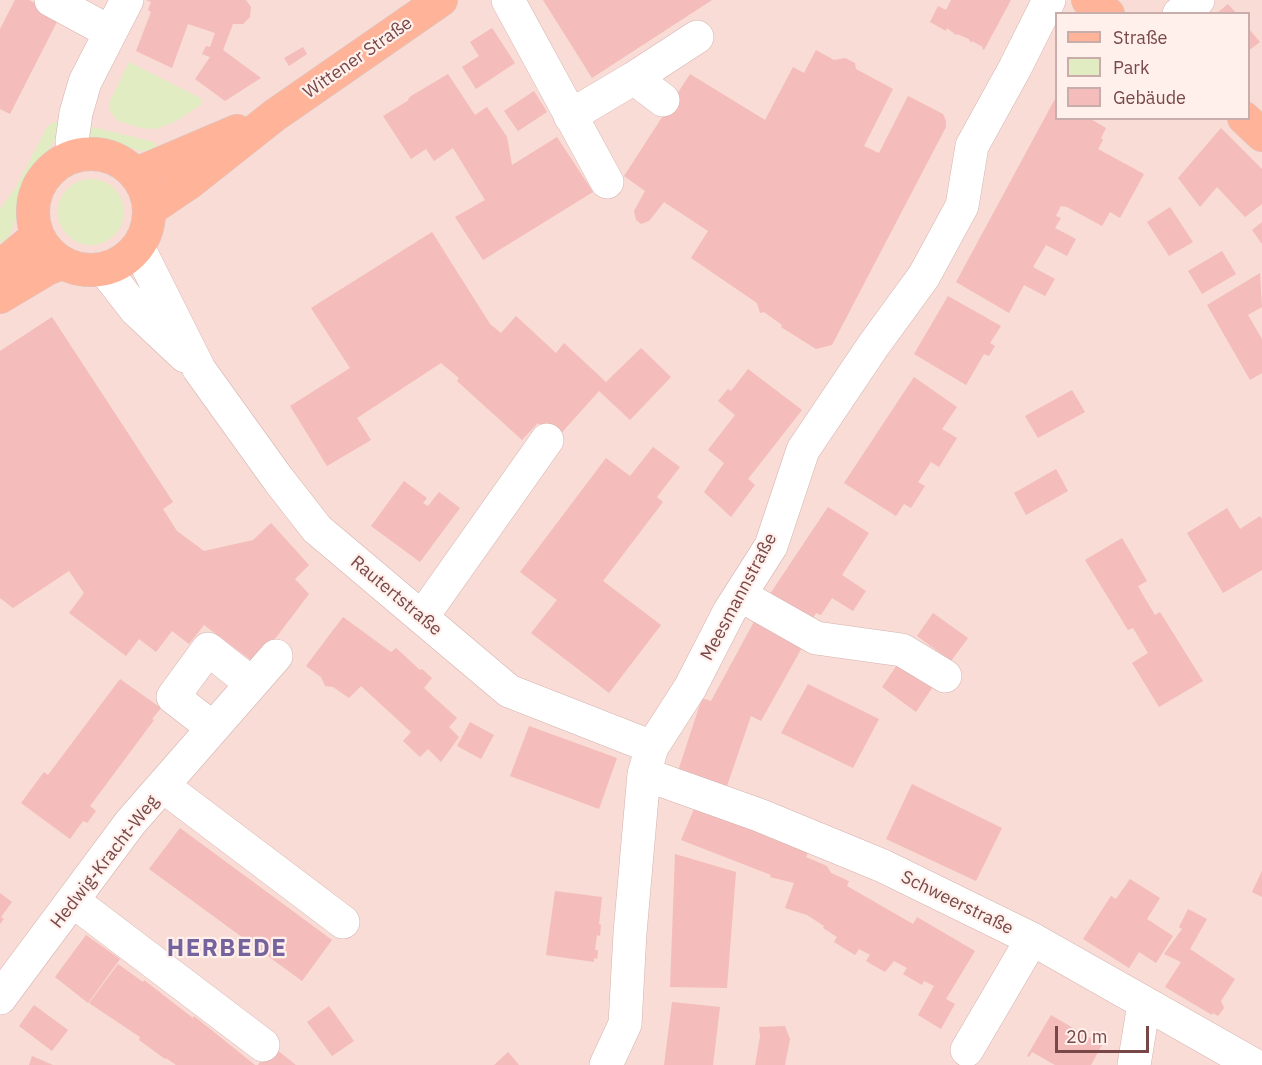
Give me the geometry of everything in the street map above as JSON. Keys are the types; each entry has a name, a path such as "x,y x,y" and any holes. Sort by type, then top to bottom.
{"main road":[{"name":"Wittener Straße","path":"149,210 189,183 275,116 441,0"},
{"path":"1088,0 1105,12"},
{"name":"Wittener Straße","path":"136,174 275,116"},
{"path":"1246,120 1262,135"},
{"path":"90,153 107,156 123,163 136,174 146,191 149,210 147,229 138,247 123,261 104,269 82,270 62,263 47,252 37,236 32,217 33,197 42,179 55,165 73,156 90,153"},
{"path":"0,267 37,236"},
{"path":"0,297 47,269 62,263"}],"street":[{"path":"51,0 110,32"},
{"path":"73,156 72,141 76,113 85,82 127,0"},
{"path":"507,0 607,182"},
{"name":"Meesmannstraße","path":"606,1065 625,1024 630,933 648,760 690,688 729,612 771,546 803,450 873,346 924,276 962,206 972,146 1015,69 1048,0"},
{"path":"1182,12 1198,0"},
{"path":"570,117 697,37"},
{"path":"634,78 663,100"},
{"name":"Rautertstraße","path":"138,247 199,369 317,529 508,691 648,760"},
{"name":"Rautertstraße","path":"104,269 136,310 199,369"},
{"path":"422,616 548,440"},
{"path":"740,596 816,638 902,650 945,676"},
{"path":"213,728 173,697 208,649 251,683"},
{"name":"Hedwig-Kracht-Weg","path":"0,998 130,823 276,656"},
{"name":"Schweerstraße","path":"648,760 759,815 883,866 1032,939 1254,1065"},
{"path":"163,786 343,922"},
{"path":"73,901 263,1045"},
{"path":"967,1050 1032,939"},
{"path":"1134,1065 1144,1004"}],"shaded area":[{"path":"0,0 1262,0 1262,1065 0,1065"}],"green space":[{"path":"129,62 202,99 202,104 175,122 156,129 141,128 118,121 109,110 109,103"},
{"path":"62,121 57,137 47,152 35,163 26,178 20,194 13,229 3,244 0,241 0,209 16,187 47,127 52,123"},
{"path":"84,125 154,142 159,150 140,151 107,140 90,138 87,136"},
{"path":"91,179 104,181 114,189 122,199 124,212 122,225 114,235 104,243 91,245 78,243 68,235 60,225 58,212 60,199 68,189 78,181"}],"building":[{"path":"15,0 29,0 60,16 10,114 0,109 0,29"},
{"path":"146,0 246,0 251,7 250,17 243,24 233,24 223,50 261,78 225,101 195,79 210,57 202,54 206,46 210,47 215,33 188,24 172,68 136,51 151,12 148,10 151,2"},
{"path":"543,0 712,0 592,78"},
{"path":"951,0 1011,0 984,50 972,41 971,43 969,39 956,35 947,28 946,31 930,22 938,6 946,10"},
{"path":"1228,4 1235,12 1218,12"},
{"path":"492,28 515,63 476,89 462,67 479,56 470,42"},
{"path":"1250,30 1260,42 1250,50"},
{"path":"303,47 307,54 289,66 284,58"},
{"path":"816,50 834,60 845,58 855,63 856,69 893,89 864,146 879,153 908,96 943,114 946,127 832,345 816,349 781,327 782,325 764,312 760,313 757,303 691,258 708,231 664,202 649,221 641,224 636,220 634,211 645,191 624,176 690,74 765,120 793,67 804,73"},
{"path":"448,74 475,115 487,107 507,137 512,165 557,137 593,192 483,260 455,217 485,200 453,148 434,161 426,149 411,159 383,116"},
{"path":"534,91 547,112 518,131 504,111"},
{"path":"1055,99 1055,120 1092,120 1106,128 1098,149 1144,174 1120,218 1110,212 1102,226 1061,206 1056,216 1061,218 1055,228 1076,239 1067,256 1046,245 1033,267 1055,279 1045,296 1024,285 1009,313 956,282"},
{"path":"1221,128 1262,169 1262,204 1245,217 1217,187 1200,207 1178,178"},
{"path":"1170,207 1193,242 1169,256 1147,222"},
{"path":"1262,222 1262,244 1252,230"},
{"path":"432,232 490,324 501,333 516,316 556,353 564,343 606,382 641,348 671,377 630,420 599,391 557,438 538,423 522,440 457,381 459,378 441,363 357,418 371,440 327,466 290,406 350,368 311,308"},
{"path":"1222,251 1236,274 1202,294 1188,271"},
{"path":"1260,273 1262,307 1248,315 1262,339 1262,373 1250,380 1207,305"},
{"path":"948,296 1001,326 990,343 995,346 989,356 984,354 966,385 914,354"},
{"path":"52,317 173,502 163,509 177,531 204,551 253,540 271,523 309,565 295,579 309,594 256,664 204,625 189,644 172,631 156,652 139,639 126,656 69,613 84,593 69,571 13,608 0,598 0,351"},
{"path":"748,369 802,410 748,479 755,485 731,517 704,492 724,463 708,450 735,415 718,401 728,389 731,391"},
{"path":"914,377 957,407 942,429 957,438 939,467 931,462 918,482 925,486 911,508 904,504 896,516 844,483"},
{"path":"1072,390 1085,412 1038,438 1025,416"},
{"path":"653,447 680,467 657,497 663,502 603,581 661,625 609,693 531,633 557,600 520,572 606,458 630,476"},
{"path":"1056,469 1068,491 1026,515 1014,493"},
{"path":"404,481 427,498 423,503 428,506 439,492 460,508 420,562 371,526"},
{"path":"828,507 869,533 842,575 866,591 853,611 832,598 821,615 816,613 808,626 766,600"},
{"path":"1227,508 1240,529 1260,516 1262,519 1262,570 1223,593 1187,533"},
{"path":"1122,538 1147,581 1138,586 1143,595 1155,615 1160,612 1203,681 1159,707 1132,663 1148,653 1133,628 1128,630 1085,560"},
{"path":"933,613 968,638 951,661 917,636"},
{"path":"343,617 391,652 396,648 432,678 424,688 457,718 449,727 459,737 441,762 428,749 420,757 403,741 411,732 361,686 349,698 333,687 325,686 321,677 306,666"},
{"path":"756,618 804,644 761,721 751,716 727,786 678,771 702,698 711,701"},
{"path":"897,665 932,688 916,712 882,687"},
{"path":"120,679 161,708 90,806 96,811 87,823 83,821 70,839 21,803 44,772 48,775"},
{"path":"808,684 879,719 853,768 781,733"},
{"path":"470,722 494,735 481,759 457,746"},
{"path":"529,726 617,758 599,809 510,776"},
{"path":"912,784 1002,828 976,881 886,839"},
{"path":"696,804 810,848 806,857 827,866 831,873 849,881 847,886 913,924 917,917 975,951 946,999 955,1004 941,1029 918,1015 934,986 924,981 922,985 903,974 907,968 894,961 885,972 866,961 870,955 859,949 855,955 834,942 837,937 823,928 824,926 807,915 785,908 794,883 770,877 771,875 681,840"},
{"path":"180,828 332,940 302,981 149,869"},
{"path":"675,854 736,872 727,988 670,987"},
{"path":"1262,871 1262,897 1252,892"},
{"path":"1130,879 1160,898 1147,919 1173,936 1156,963 1139,952 1129,968 1083,939 1111,896 1116,899"},
{"path":"555,891 602,897 600,936 597,935 595,950 598,950 597,959 594,958 594,962 546,955"},
{"path":"0,893 12,902 1,917 4,919 0,924"},
{"path":"1188,909 1207,919 1190,949 1235,979 1221,1001 1224,1008 1218,1016 1213,1013 1212,1015 1165,987 1181,962 1164,954 1182,929 1179,927"},
{"path":"86,935 120,959 88,1003 55,977"},
{"path":"118,964 143,982 144,980 193,1018 194,1016 255,1065 176,1065 139,1040 140,1037 89,1003"},
{"path":"672,1002 720,1007 713,1065 664,1065"},
{"path":"34,1005 68,1030 52,1051 19,1026"},
{"path":"329,1006 354,1041 332,1056 307,1022"},
{"path":"1051,1015 1102,1045 1091,1065 1055,1065 1032,1052 1029,1057 1027,1056"},
{"path":"785,1026 790,1039 785,1065 755,1065 760,1037 759,1027"},
{"path":"272,1046 296,1065 258,1065"},
{"path":"508,1052 519,1065 494,1065"},
{"path":"32,1056 53,1065 29,1065"}],"district":[{"name":"HERBEDE","path":"227,949"}]}
